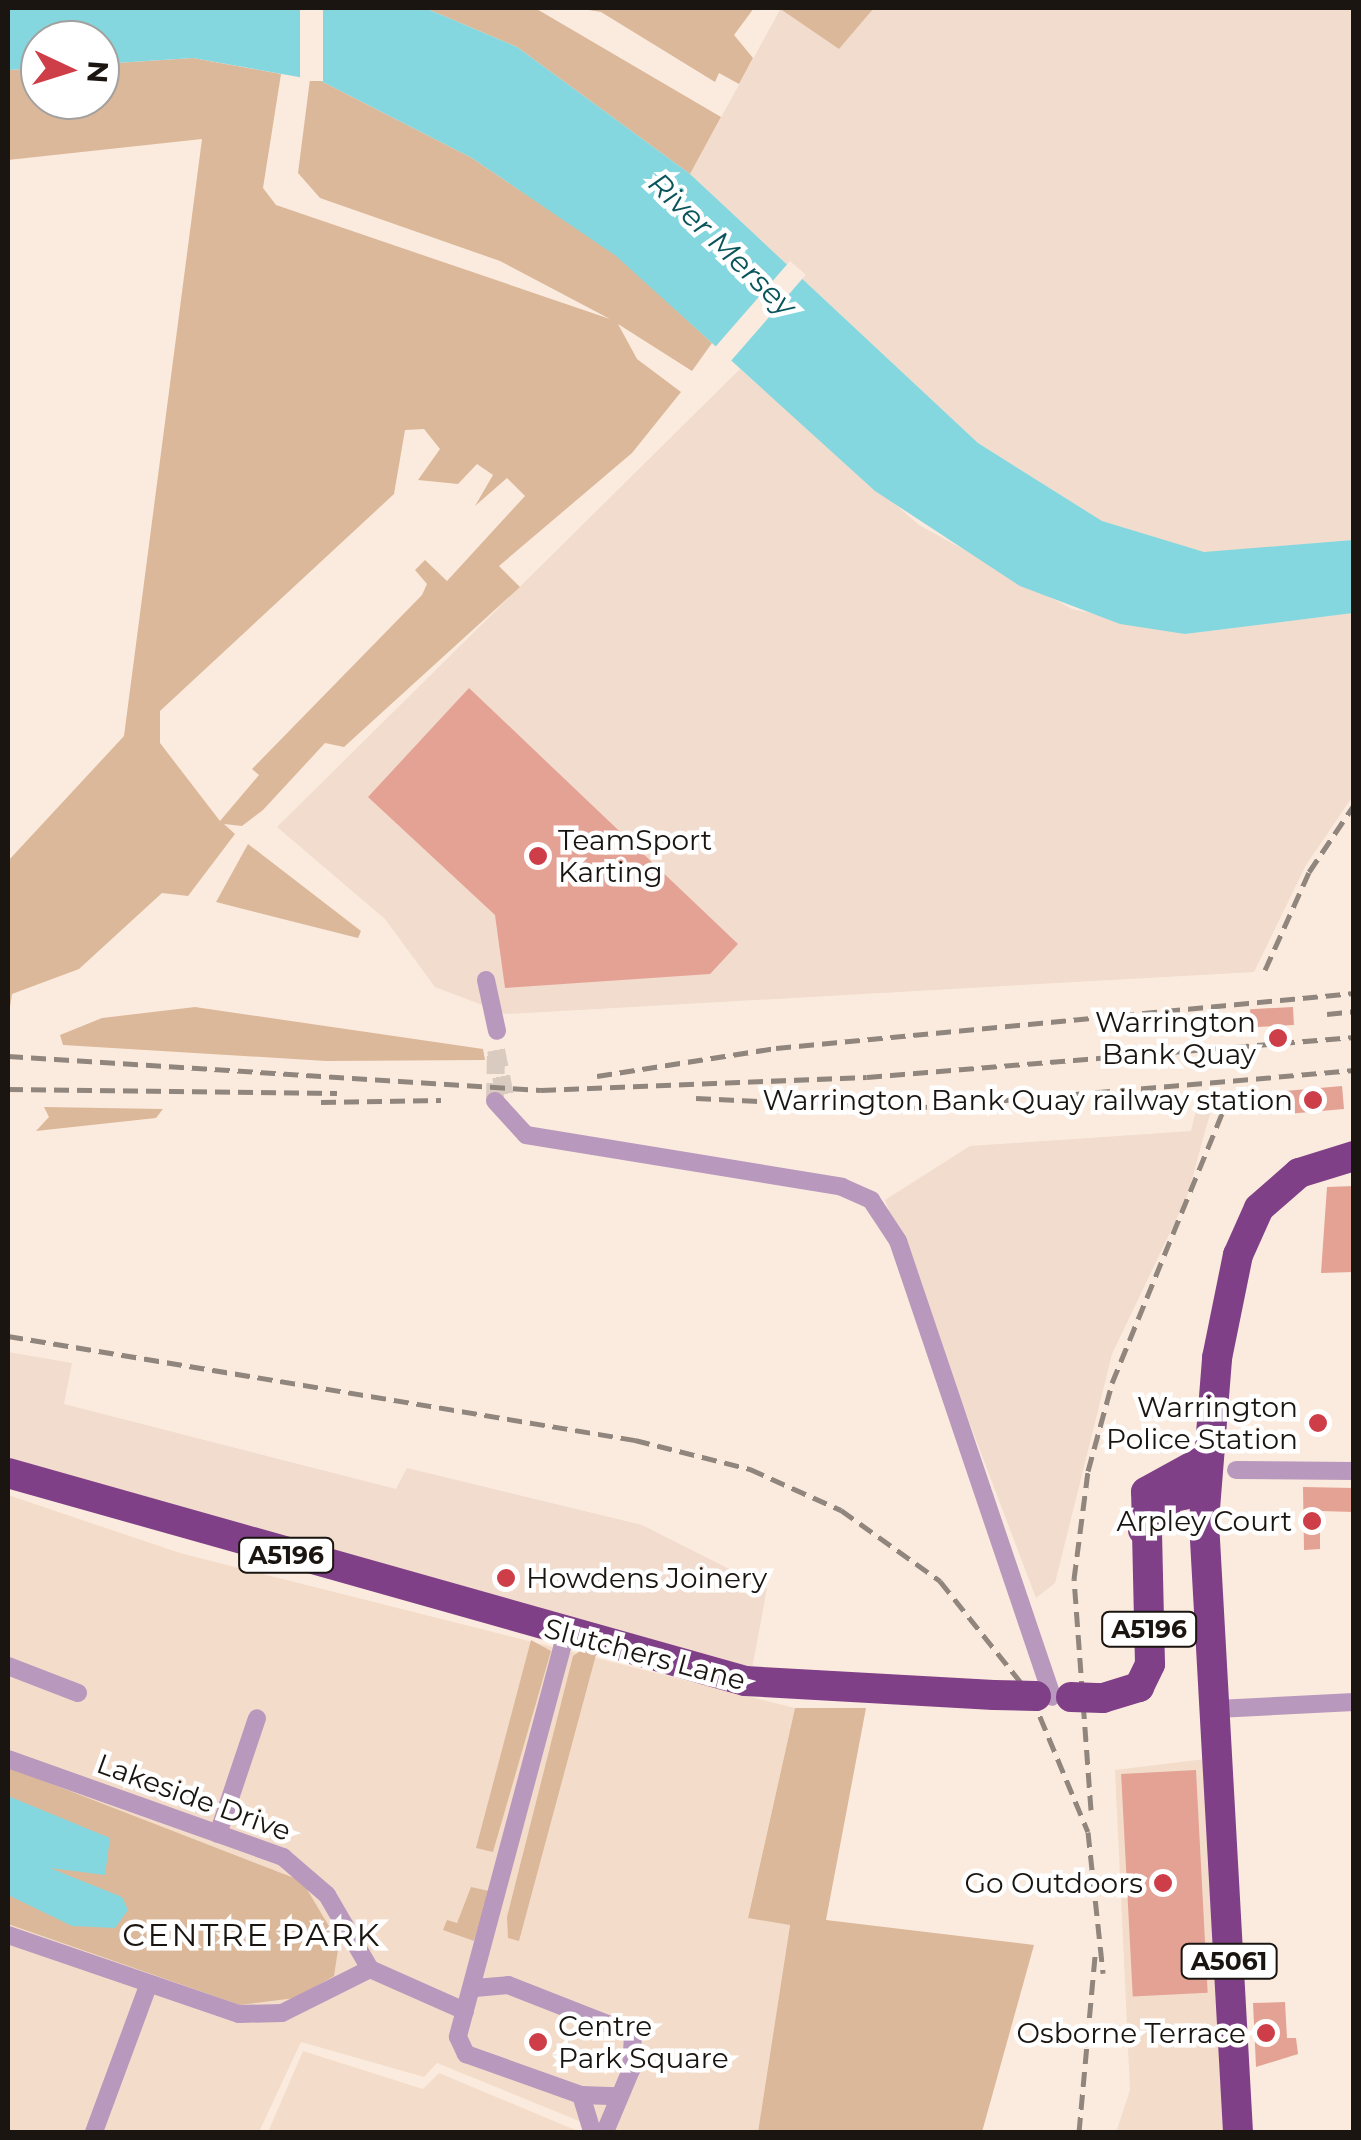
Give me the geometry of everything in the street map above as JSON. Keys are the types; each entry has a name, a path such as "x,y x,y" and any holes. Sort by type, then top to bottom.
{"highway":[{"name":"A5061","path":"1238,2132 1205,1491 1217,1358 1248,1227 1288,1179 1354,1156"},
{"name":"Slutchers Lane","path":"8,1473 566,1633 763,1684 1103,1698 1139,1687 1150,1664 1143,1530 1146,1492 1206,1458"},
{"path":"1143,1530 1173,1497 1205,1491"}],"street":[{"path":"486,980 497,1031"},
{"path":"501,1105 526,1135 842,1186 871,1200 898,1241 1053,1697"},
{"path":"1236,1470 1354,1471"},
{"path":"566,1633 492,1925 458,2037 466,2054 582,2095 616,2096"},
{"path":"8,1666 78,1693"},
{"path":"1218,1709 1354,1702"},
{"path":"218,1834 257,1718"},
{"name":"Lakeside Drive","path":"8,1759 218,1834 304,1870 370,1969"},
{"path":"492,1925 508,1985"},
{"path":"8,1935 218,2010 282,2013 370,1969 465,2011"},
{"path":"475,1988 508,1985 633,2034 631,2070 616,2096 605,2132"},
{"path":"94,2132 148,1986"},
{"path":"582,2095 592,2132"}],"shaded area":[{"path":"425,8 535,8 721,117 690,174 517,47"},
{"path":"576,8 754,8 734,35 753,58 739,84 719,73 715,82 601,12"},
{"path":"779,8 874,8 839,49"},
{"path":"781,8 839,49 874,8 1353,8 1353,540 1204,553 1102,521 978,443 690,174"},
{"path":"193,58 281,74 263,188 276,205 610,319 500,261 320,198 298,173 310,79 321,81 472,158 617,256 712,343 692,371 618,324 637,359 681,392 632,453 499,566 520,587 344,747 325,743 263,810 242,826 224,824 235,834 188,896 162,893 79,969 12,994 8,1020 8,861 124,736 202,139 8,160 8,70 20,69 20,120 120,120 120,63","holes":["424,429 440,449 418,480 458,484 477,464 493,475 475,506 507,478 525,496 447,581 425,560 415,570 427,584 422,595 252,769 259,775 220,821 160,743 160,711 394,494 405,430"]},
{"path":"740,369 919,525 1072,609 1185,634 1353,613 1353,796 1306,865 1254,972 506,1014 435,987 385,919 277,827"},
{"path":"248,844 361,931 358,938 216,902"},
{"path":"195,1007 483,1049 485,1060 326,1061 63,1045 60,1035 102,1018"},
{"path":"1214,1099 1187,1197 1112,1354 1055,1583 1036,1598 885,1200 970,1146 1191,1131 1198,1102"},
{"path":"44,1107 163,1109 156,1118 36,1131 49,1117"},
{"path":"8,1352 72,1363 64,1404 396,1489 407,1468 642,1525 767,1588 752,1669 8,1462"},
{"name":"CENTRE PARK","path":"8,1495 180,1553 795,1708 748,1917 790,1924 758,2132 606,2132 437,2063 424,2077 301,2042 259,2132 8,2132"},
{"path":"531,1640 551,1651 493,1852 476,1848"},
{"path":"584,1648 597,1651 519,1941 508,1938 507,1917 573,1656"},
{"path":"795,1708 866,1708 826,1920 1034,1945 982,2132 758,2132 790,1925 748,1918"},
{"path":"1205,1759 1223,2132 1116,2132 1130,2090 1115,1770"},
{"path":"8,1767 302,1881 339,1943 334,1976 295,1998 240,2005 8,1924"},
{"path":"471,1887 489,1891 474,1941 443,1930 447,1920 457,1923"},
{"path":"303,2051 423,2089 439,2073 580,2132 268,2132"}],"water":[{"name":"River Mersey","path":"8,8 425,8 517,47 690,174 978,443 1102,521 1204,552 1353,540 1353,613 1185,634 1120,624 1020,586 875,491 616,256 472,158 321,81 193,58 120,63 120,20 20,20 20,69 8,70"},
{"path":"8,1796 110,1838 105,1875 50,1868 122,1897 128,1910 115,1928 72,1926 8,1895"}],"pier":[{"path":"300,8 323,8 323,81 300,81"},
{"path":"790,261 806,275 728,365 712,351"}],"building":[{"name":"TeamSport Karting","path":"469,688 738,944 710,974 505,988 495,915 368,797"},
{"path":"1293,1007 1294,1025 1251,1027 1250,1009"},
{"name":"Warrington Bank Quay railway station","path":"1342,1086 1344,1109 1284,1114 1282,1091"},
{"path":"1354,1186 1354,1272 1321,1273 1327,1187"},
{"name":"Arpley Court","path":"1303,1487 1354,1488 1354,1512 1320,1511 1320,1549 1304,1550"},
{"name":"Go Outdoors","path":"1196,1770 1208,1993 1133,1997 1121,1774"},
{"name":"Osborne Terrace","path":"1285,2002 1287,2038 1296,2038 1298,2054 1256,2067 1253,2003"}],"tunnel":[{"path":"495,1101 496,1050 506,1101"}],"railway":[{"path":"1265,970 1309,872 1354,805"},
{"path":"597,1076 776,1048 1354,993"},
{"path":"1327,1014 1354,1011"},
{"path":"8,1056 541,1090 867,1077 1354,1037"},
{"path":"696,1098 912,1108 1354,1070"},
{"path":"8,1089 337,1093"},
{"path":"321,1102 441,1100"},
{"path":"1091,1810 1074,1579 1088,1471 1112,1383 1226,1103"},
{"path":"8,1336 635,1440 750,1469 841,1510 940,1581 1031,1695 1088,1832 1103,1973"},
{"path":"1079,2132 1095,1955"}],"place":[{"name":"TeamSport Karting","path":"538,856"},
{"name":"Warrington Bank Quay","path":"1278,1038"},
{"name":"Warrington Bank Quay railway station","path":"1313,1100"},
{"name":"Warrington Police Station","path":"1318,1423"},
{"name":"Arpley Court","path":"1312,1521"},
{"name":"Howdens Joinery","path":"506,1578"},
{"name":"Go Outdoors","path":"1163,1883"},
{"name":"Osborne Terrace","path":"1266,2033"},
{"name":"Centre Park Square","path":"538,2042"}],"district":[{"name":"CENTRE PARK","path":"252,1935"}]}
